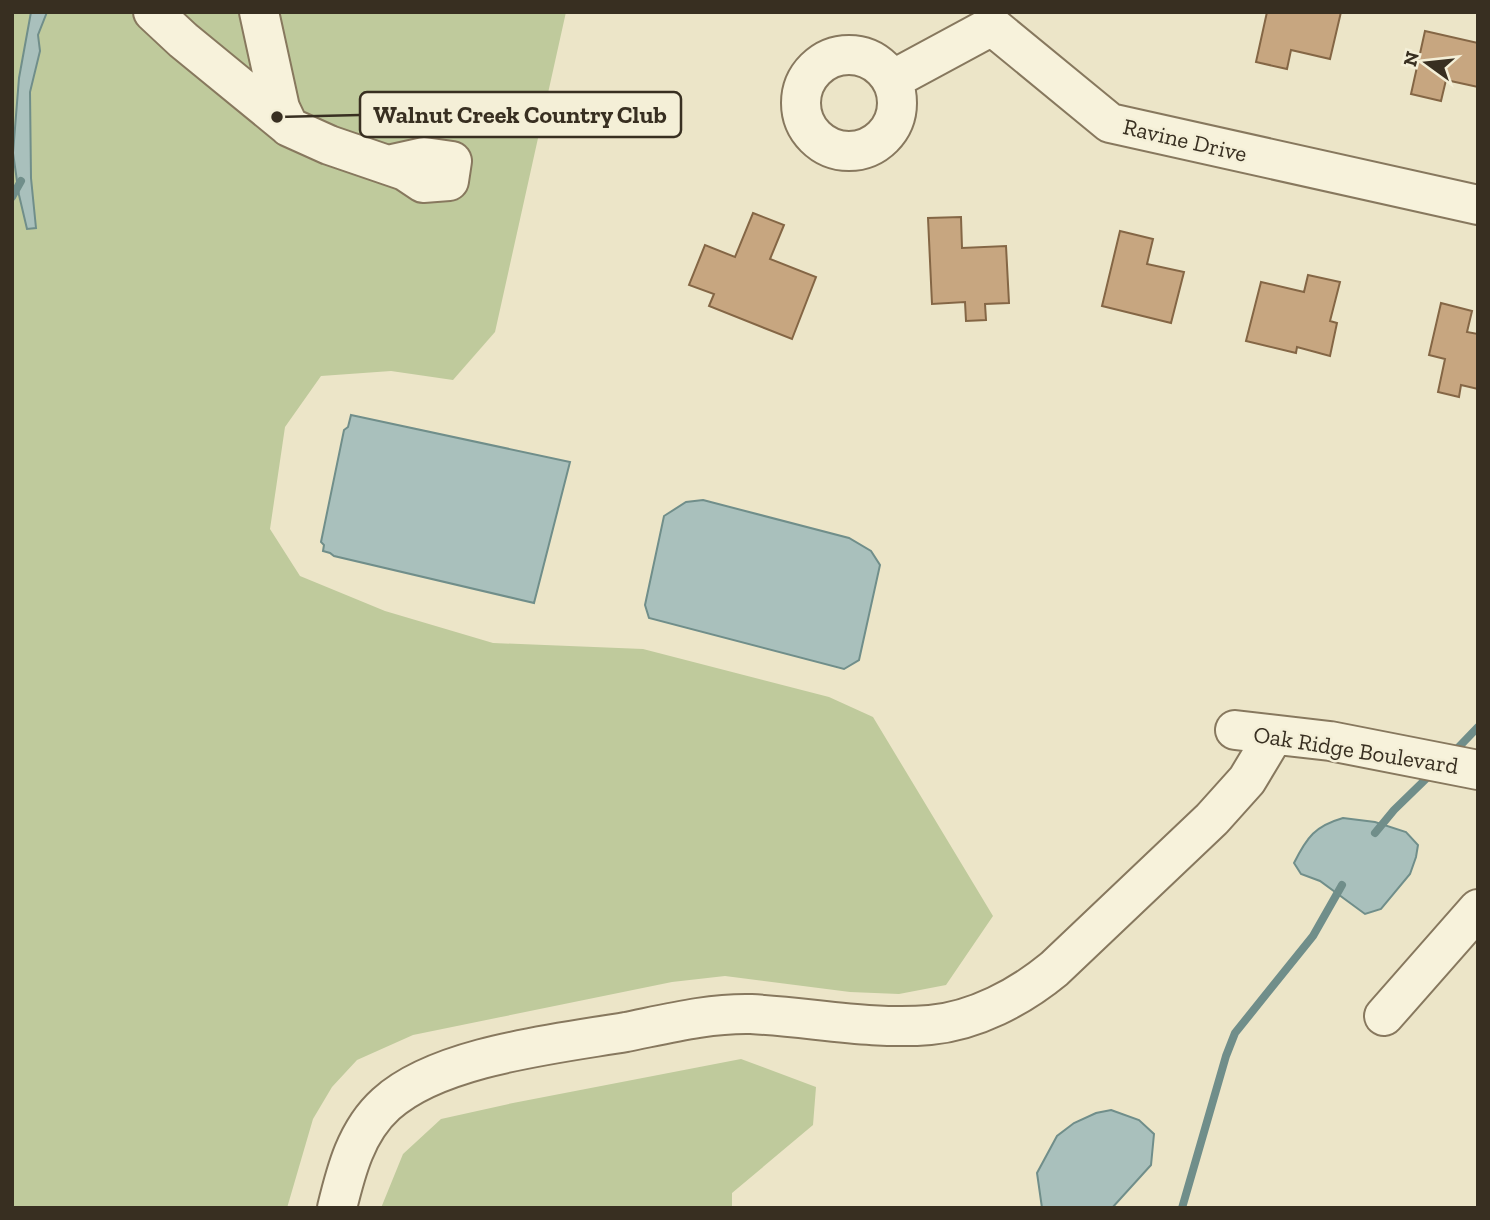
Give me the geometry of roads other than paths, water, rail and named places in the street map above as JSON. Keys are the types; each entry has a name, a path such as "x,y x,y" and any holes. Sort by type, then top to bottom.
{"street":[{"path":"153,12 289,127 329,145 388,165"},
{"name":"Ravine Drive","path":"892,80 990,19 1110,123 1478,205"},
{"path":"215,64 263,29 280,108 289,127"},
{"name":"Oak Ridge Boulevard","path":"1235,730 1330,741 1478,770"},
{"path":"337,1208 347,1166 363,1132 383,1106 408,1086 470,1063 552,1045 709,1017 750,1014 830,1022 932,1025 968,1017 1008,1000 1054,969 1212,819 1247,780 1274,735"},
{"path":"1384,1016 1478,909"}],"water":[{"path":"31,12 47,12 38,35 40,51 30,92 31,178 36,228 27,229 13,153 19,78"},
{"path":"351,415 570,462 534,603 334,556 323,551 324,545 321,542 344,430 348,427"},
{"path":"703,500 849,538 871,551 880,565 859,660 844,669 649,618 645,605 664,516 686,502"},
{"path":"1343,818 1375,822 1406,832 1418,845 1410,874 1381,909 1365,914 1320,881 1301,874 1294,863 1313,834 1325,825"},
{"path":"1111,1110 1139,1120 1154,1134 1151,1165 1112,1208 1042,1208 1037,1173 1057,1136 1074,1123 1096,1113"}],"waterway":[{"path":"12,197 21,181"},
{"path":"1453,753 1478,727"},
{"path":"1375,833 1431,774"},
{"path":"1182,1208 1235,1033 1313,936 1342,885"}],"place":[{"name":"Walnut Creek Country Club","path":"277,117"}]}
